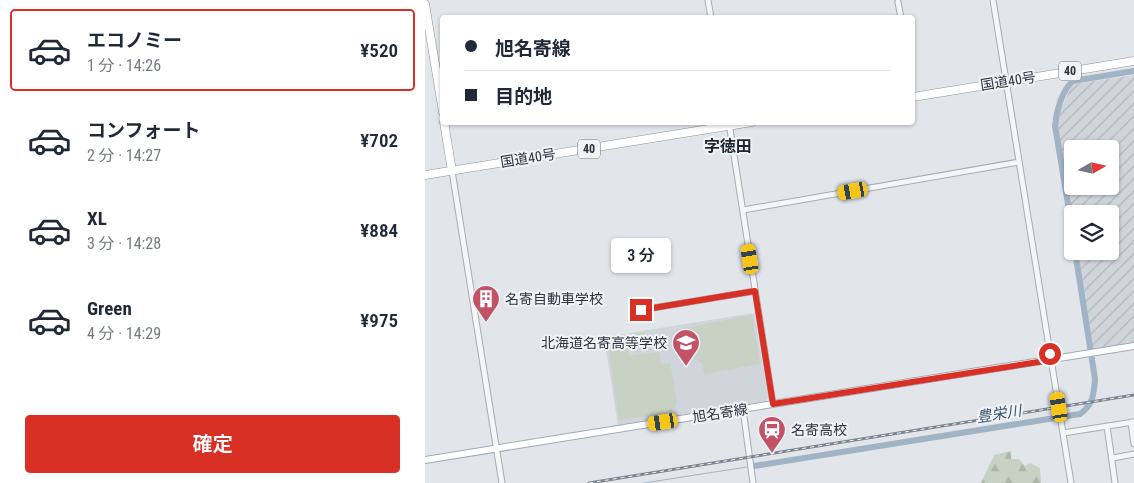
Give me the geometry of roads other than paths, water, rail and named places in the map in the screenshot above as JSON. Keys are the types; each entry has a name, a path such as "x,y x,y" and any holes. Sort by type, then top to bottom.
{"highway":[{"path":"425,4 440,94"},
{"name":"国道40号","path":"915,97 1134,61"},
{"path":"444,125 452,171"},
{"name":"国道40号","path":"425,175 723,125"}],"main road":[{"name":"旭名寄線","path":"425,460 1134,346"}],"street":[{"path":"708,0 710,15"},
{"path":"993,0 1071,483"},
{"path":"898,2 900,15"},
{"path":"729,125 773,404"},
{"path":"743,210 1019,162"},
{"path":"452,171 502,483"},
{"path":"641,310 755,291"},
{"path":"743,409 753,483"},
{"path":"1063,433 1132,422 1134,444"},
{"path":"1107,426 1115,483"},
{"path":"1113,458 1134,454"}],"waterway":[{"name":"豊栄川","path":"1068,205 1055,126 1060,102 1073,81 1134,71"},
{"name":"豊栄川","path":"754,466 1080,414 1088,407 1092,399 1095,379 1076,260"},
{"name":"豊栄川","path":"644,483 747,467"}],"railway":[{"path":"589,483 1134,395"}],"place":[{"name":"名寄自動車学校","path":"486,323"},
{"name":"北海道名寄高等学校","path":"686,367"},
{"name":"名寄高校","path":"772,454"}],"district":[{"name":"字徳田","path":"728,146"}]}
